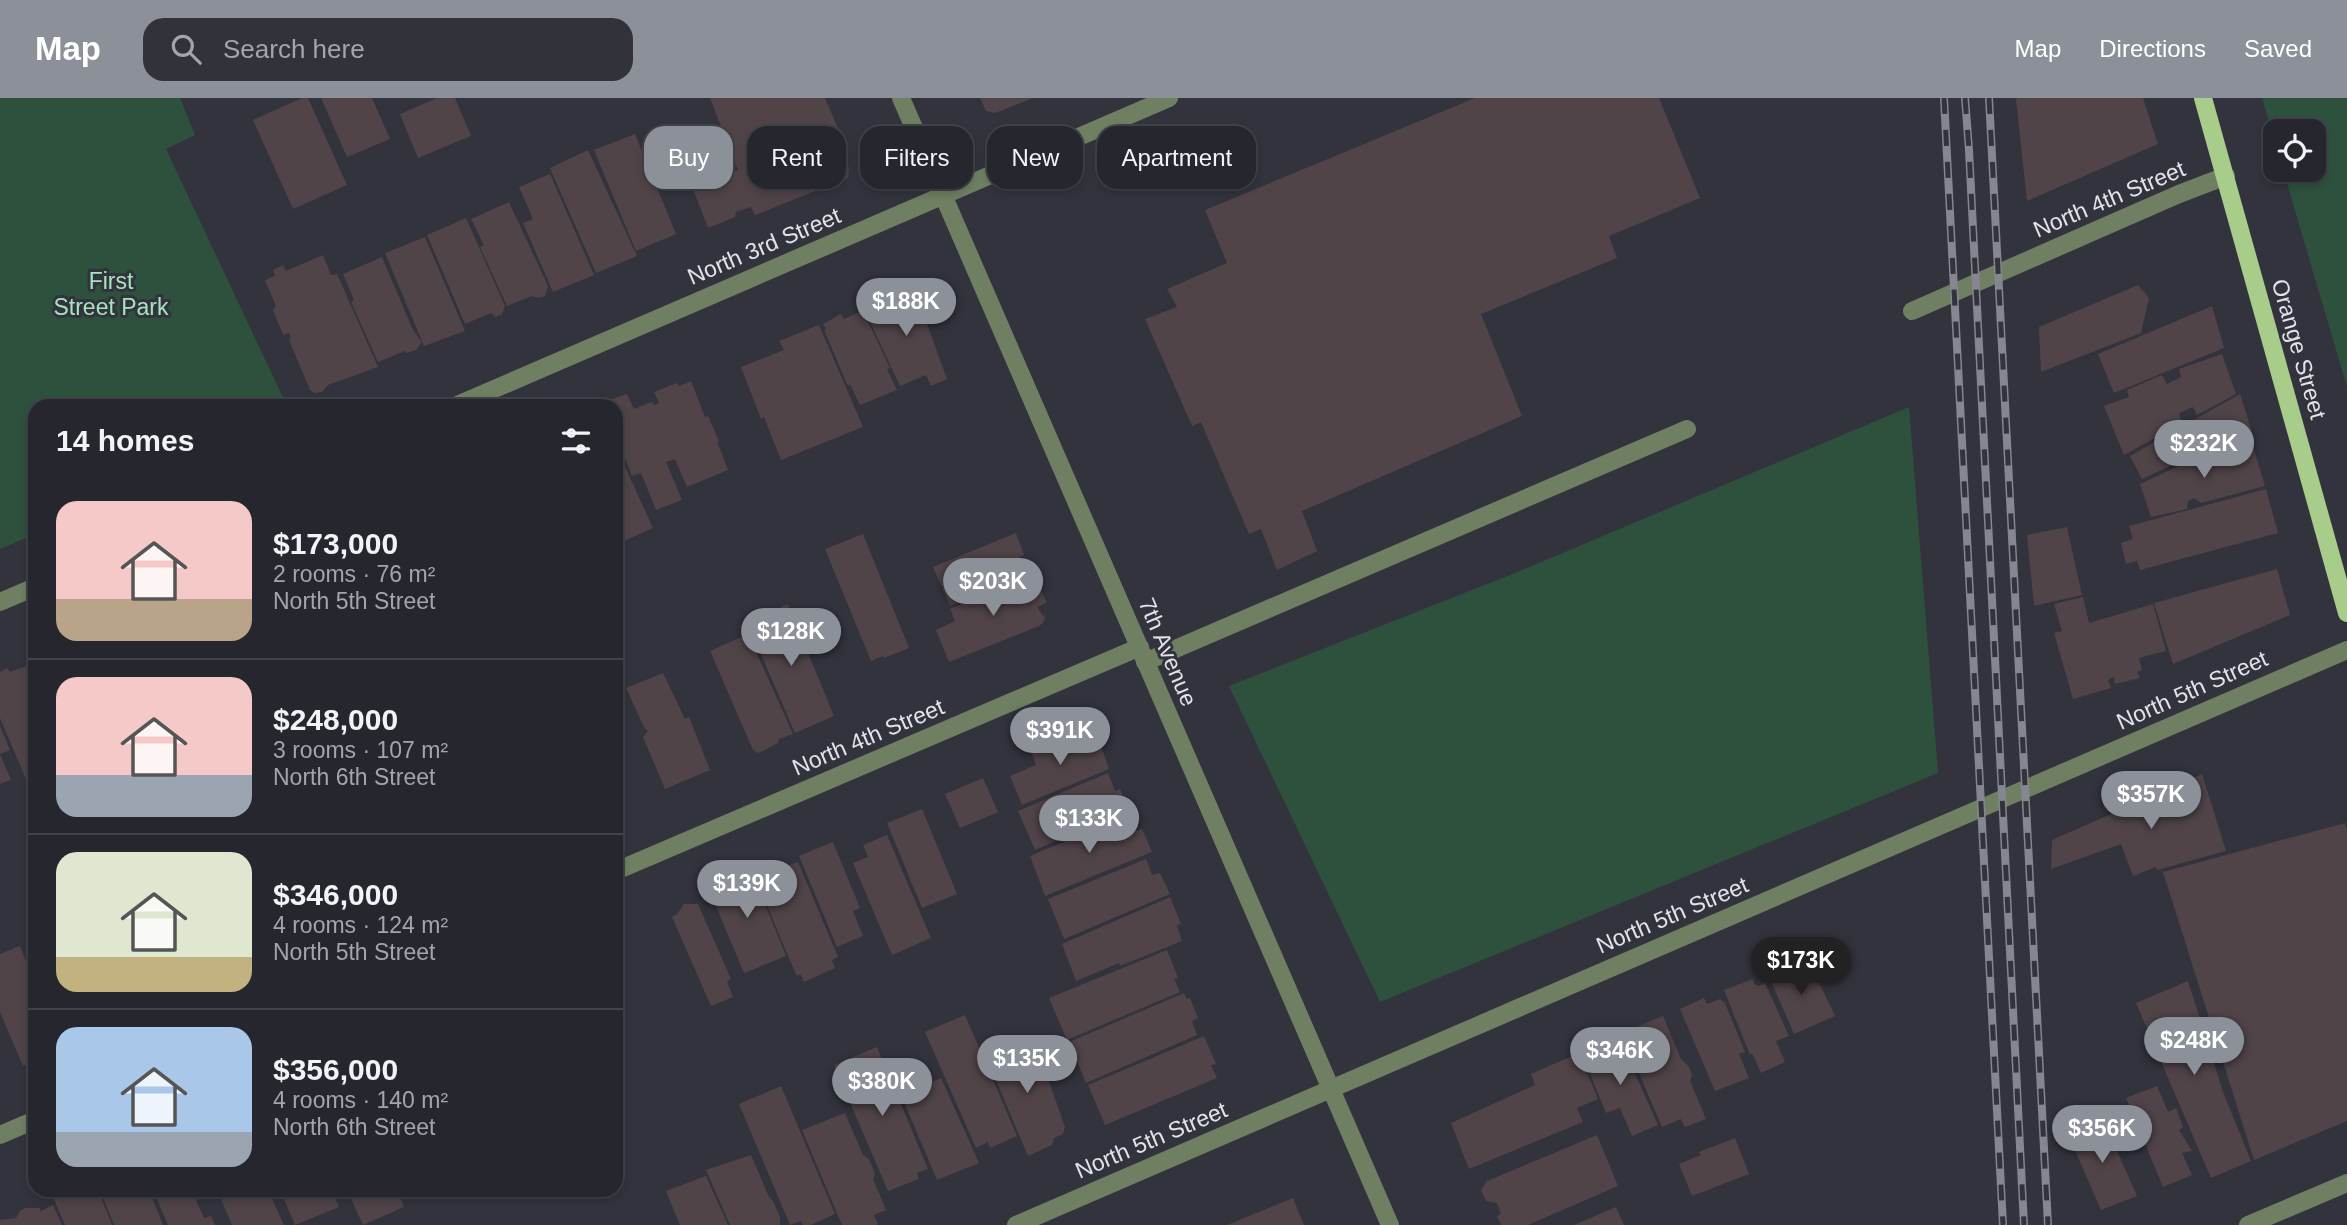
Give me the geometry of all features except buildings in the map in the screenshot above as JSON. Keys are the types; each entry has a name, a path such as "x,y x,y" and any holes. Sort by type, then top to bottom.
{"main road":[{"name":"Orange Street","path":"2203,98 2347,613"}],"street":[{"name":"7th Avenue","path":"901,98 1390,1225"},
{"name":"North 3rd Street","path":"471,399 1169,98"},
{"name":"North 4th Street","path":"1912,311 2226,176"},
{"name":"North 4th Street","path":"623,868 1686,429"},
{"path":"0,602 28,590"},
{"name":"North 5th Street","path":"1016,1225 2347,650"},
{"path":"0,1135 28,1123"},
{"path":"2248,1225 2347,1183"}],"green space":[{"name":"First Street Park","path":"0,98 180,98 195,135 166,149 284,399 28,399 28,537 0,549"},
{"path":"2262,98 2347,98 2347,387 2287,182 2326,182 2326,119 2268,119"},
{"path":"1909,407 1938,773 1380,1002 1229,686 1515,573"}],"railway":[{"path":"1944,98 2003,1225"},
{"path":"1965,98 2024,1225"},
{"path":"1989,98 2048,1225"}]}
